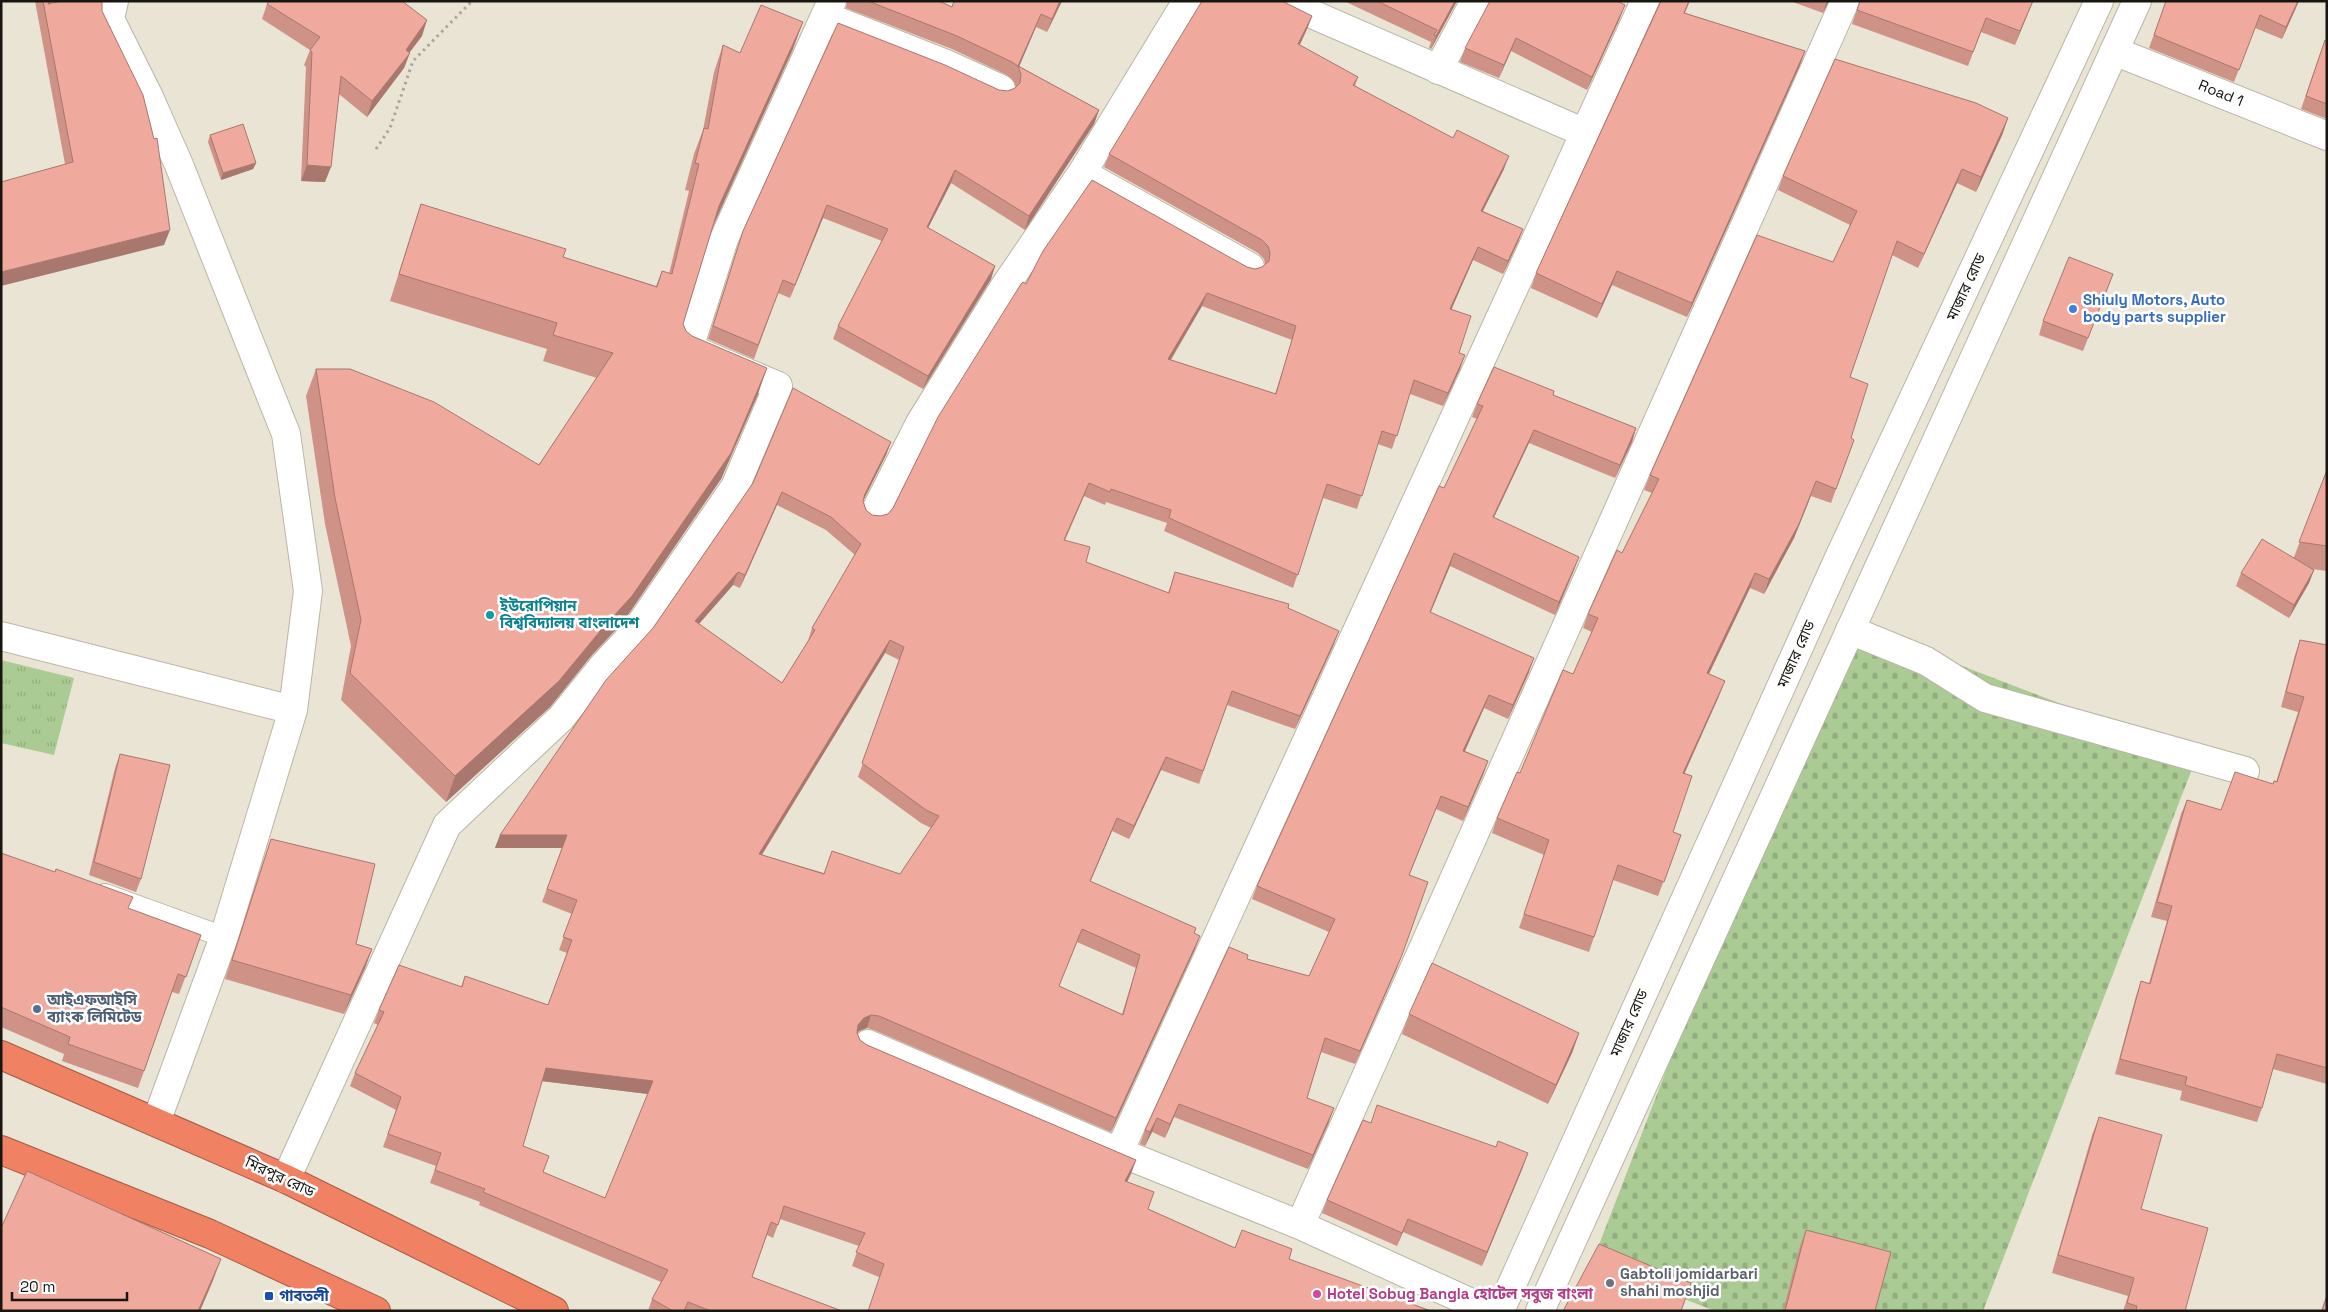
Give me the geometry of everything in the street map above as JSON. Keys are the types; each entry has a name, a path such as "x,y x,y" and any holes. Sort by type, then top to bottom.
{"highway":[{"name":"মিরপুর রোড","path":"1,1055 286,1179 554,1311"},
{"path":"1,1150 210,1234 376,1311"}],"street":[{"path":"114,1 110,19 149,98 179,165 286,434 308,590 293,710 224,938 156,1122"},
{"path":"874,514 920,423 1004,289 1082,173 1187,1"},
{"path":"1282,1 1584,133"},
{"path":"1438,70 1475,1"},
{"path":"1120,1152 1644,1"},
{"path":"1300,1225 1844,1"},
{"name":"মাজার রোড","path":"1500,1311 1830,578 2099,1"},
{"path":"1540,1311 2137,1"},
{"path":"286,1179 447,825 561,718 603,666 635,632 735,487 778,386 689,348 724,239 828,8 1001,89"},
{"name":"Road 1","path":"2114,51 2327,136"},
{"path":"1082,173 1250,266"},
{"path":"1850,630 1926,661 1985,698 2245,771"},
{"path":"1,636 293,710"},
{"path":"868,1044 1120,1152 1300,1225 1489,1311"}],"lane":[{"path":"86,886 224,938"}],"path":[{"path":"376,149 390,128 413,61 472,1"}],"green space":[{"path":"1840,619 2197,756 1983,1311 1715,1311 1592,1263"},
{"path":"1,660 74,678 54,755 1,743"}],"building":[{"path":"43,1 49,1 48,4 61,1 102,1 102,11 143,95 154,139 157,138 170,230 1,272 1,182 73,162"},
{"path":"269,1 402,1 427,20 406,50 410,53 372,101 341,76 331,167 307,165 312,52 310,50 320,37 267,4"},
{"path":"868,1 939,1 952,7 954,1 1060,1 1052,19 1041,14 1018,66 957,36"},
{"path":"1202,1 1282,1 1312,16 1298,44 1358,77 1353,85 1453,138 1457,130 1509,156 1481,211 1523,229 1508,261 1478,247 1450,309 1471,316 1459,353 1465,355 1448,393 1414,380 1397,436 1382,431 1362,496 1327,484 1298,575 1169,518 1171,510 1111,489 1110,492 1089,483 1064,540 1090,547 1086,562 1169,593 1175,572 1289,604 1288,608 1339,631 1300,716 1232,691 1203,771 1166,757 1134,826 1117,818 1090,881 1196,928 1194,933 1200,936 1116,1118 879,1016 871,1015 864,1018 858,1025 857,1033 860,1040 867,1045 1136,1160 1125,1181 1154,1192 1148,1209 1235,1248 1242,1230 1292,1249 1289,1259 1431,1311 868,1311 884,1264 856,1252 865,1233 784,1206 778,1225 771,1222 752,1277 842,1311 711,1311 688,1302 684,1311 673,1311 652,1299 668,1270 483,1192 485,1189 435,1170 441,1153 388,1134 401,1097 355,1073 384,1012 379,1010 399,965 462,987 465,976 548,1005 572,940 563,937 577,900 547,889 567,835 500,835 606,680 653,628 753,483 793,388 891,442 863,501 866,510 872,515 888,514 893,508 938,417 1021,284 1023,282 1026,284 1043,251 1092,180 1247,267 1255,269 1262,267 1269,261 1270,253 1268,246 1262,240 1109,154","holes":["1207,293 1296,326 1276,394 1168,359","782,492 831,517 861,544 812,628 815,630 782,683 695,621 738,572 745,575","890,640 904,647 862,763 926,810 939,816 900,874 832,851 824,874 759,854","1082,929 1140,955 1123,1015 1059,986","546,1068 653,1081 605,1198 543,1172 549,1156 523,1146"]},
{"path":"1377,1 1455,1 1436,36 1434,35 1437,30"},
{"path":"1490,1 1617,1 1625,5 1592,77 1516,38 1504,65 1465,48"},
{"path":"1661,1 1689,1 1684,13 1805,51 1692,303 1617,271 1602,304 1536,273"},
{"path":"1860,1 2033,1 2020,31 1986,18 1973,52 1857,10"},
{"path":"2166,1 2298,1 2286,27 2260,15 2239,70 2154,35"},
{"path":"761,5 803,22 719,206 683,324 686,331 692,336 767,368 731,453 632,596 559,681 455,776 350,673 361,620 335,498 316,369 350,369 434,402 539,465 613,353 553,335 557,323 399,274 421,204 566,249 563,257 657,287 662,271 672,274 699,164 695,163 704,128 708,129 723,45 740,53"},
{"path":"838,23 945,65 999,90 1008,91 1020,83 1021,74 1018,66 1099,110 1029,216 955,170 927,227 995,266 928,376 838,326 888,229 827,205 795,285 783,280 758,345 713,326 743,231"},
{"path":"2325,40 2327,41 2327,104 2306,96"},
{"path":"1835,59 1976,103 2008,118 1981,177 1962,169 1924,254 1897,241 1850,377 1868,384 1851,438 1854,440 1836,489 1816,481 1799,524 1769,579 1755,573 1707,673 1725,681 1683,773 1692,776 1673,832 1681,835 1664,882 1618,865 1594,937 1524,914 1549,840 1497,818 1517,772 1520,773 1563,670 1573,674 1598,618 1588,614 1617,550 1622,553 1659,479 1650,475 1757,235 1833,262 1857,211 1783,176"},
{"path":"243,124 256,163 223,173 210,135"},
{"path":"2069,257 2113,274 2088,338 2043,321"},
{"path":"1494,367 1554,391 1553,395 1636,428 1620,465 1534,430 1493,517 1579,557 1559,602 1454,553 1430,612 1534,658 1513,705 1489,695 1463,751 1488,761 1468,807 1441,796 1409,875 1428,882 1402,955 1360,1051 1325,1038 1307,1098 1334,1108 1313,1155 1179,1104 1170,1124 1157,1118 1150,1132 1145,1130 1229,947 1248,955 1247,959 1309,976 1335,919 1257,886 1439,486 1444,488 1483,406 1477,404"},
{"path":"2327,470 2327,546 2299,542"},
{"path":"2262,539 2314,570 2294,605 2241,573"},
{"path":"2300,640 2327,645 2327,1068 2277,1054 2262,1108 2185,1085 2187,1077 2120,1059 2141,981 2150,984 2172,906 2157,902 2187,800 2221,810 2235,772 2273,784 2274,781 2277,782 2304,697 2286,692"},
{"path":"120,754 170,765 141,879 94,862"},
{"path":"271,839 375,864 356,944 372,949 351,995 232,960"},
{"path":"1,853 55,872 56,869 133,897 128,908 201,935 186,977 178,974 144,1071 68,1044 70,1037 1,1007"},
{"path":"1432,963 1579,1033 1556,1085 1409,1014"},
{"path":"1377,1105 1496,1147 1498,1141 1528,1153 1487,1252 1408,1219 1402,1233 1327,1200 1363,1120 1371,1123"},
{"path":"2099,1117 2162,1135 2141,1209 2208,1228 2185,1311 2136,1311 2137,1306 2127,1303 2134,1278 2058,1255"},
{"path":"27,1171 221,1259 198,1311 1,1311 1,1228"},
{"path":"1806,1230 1891,1252 1875,1311 1785,1311"},
{"path":"1599,1244 1691,1283 1681,1311 1563,1311"},
{"path":"2327,1296 2327,1311 2322,1311"}],"place":[{"name":"Shiuly Motors, Auto body parts supplier","path":"2073,309"},
{"name":"ইউরোপিয়ান বিশ্ববিদ্যালয় বাংলাদেশ","path":"490,615"},
{"name":"আইএফআইসি ব্যাংক লিমিটেড","path":"37,1009"},
{"name":"Gabtoli jomidarbari shahi moshjid","path":"1610,1283"},
{"name":"Hotel Sobug Bangla হোটেল সবুজ বাংলা","path":"1317,1294"},
{"name":"গাবতলী","path":"269,1296"}]}
